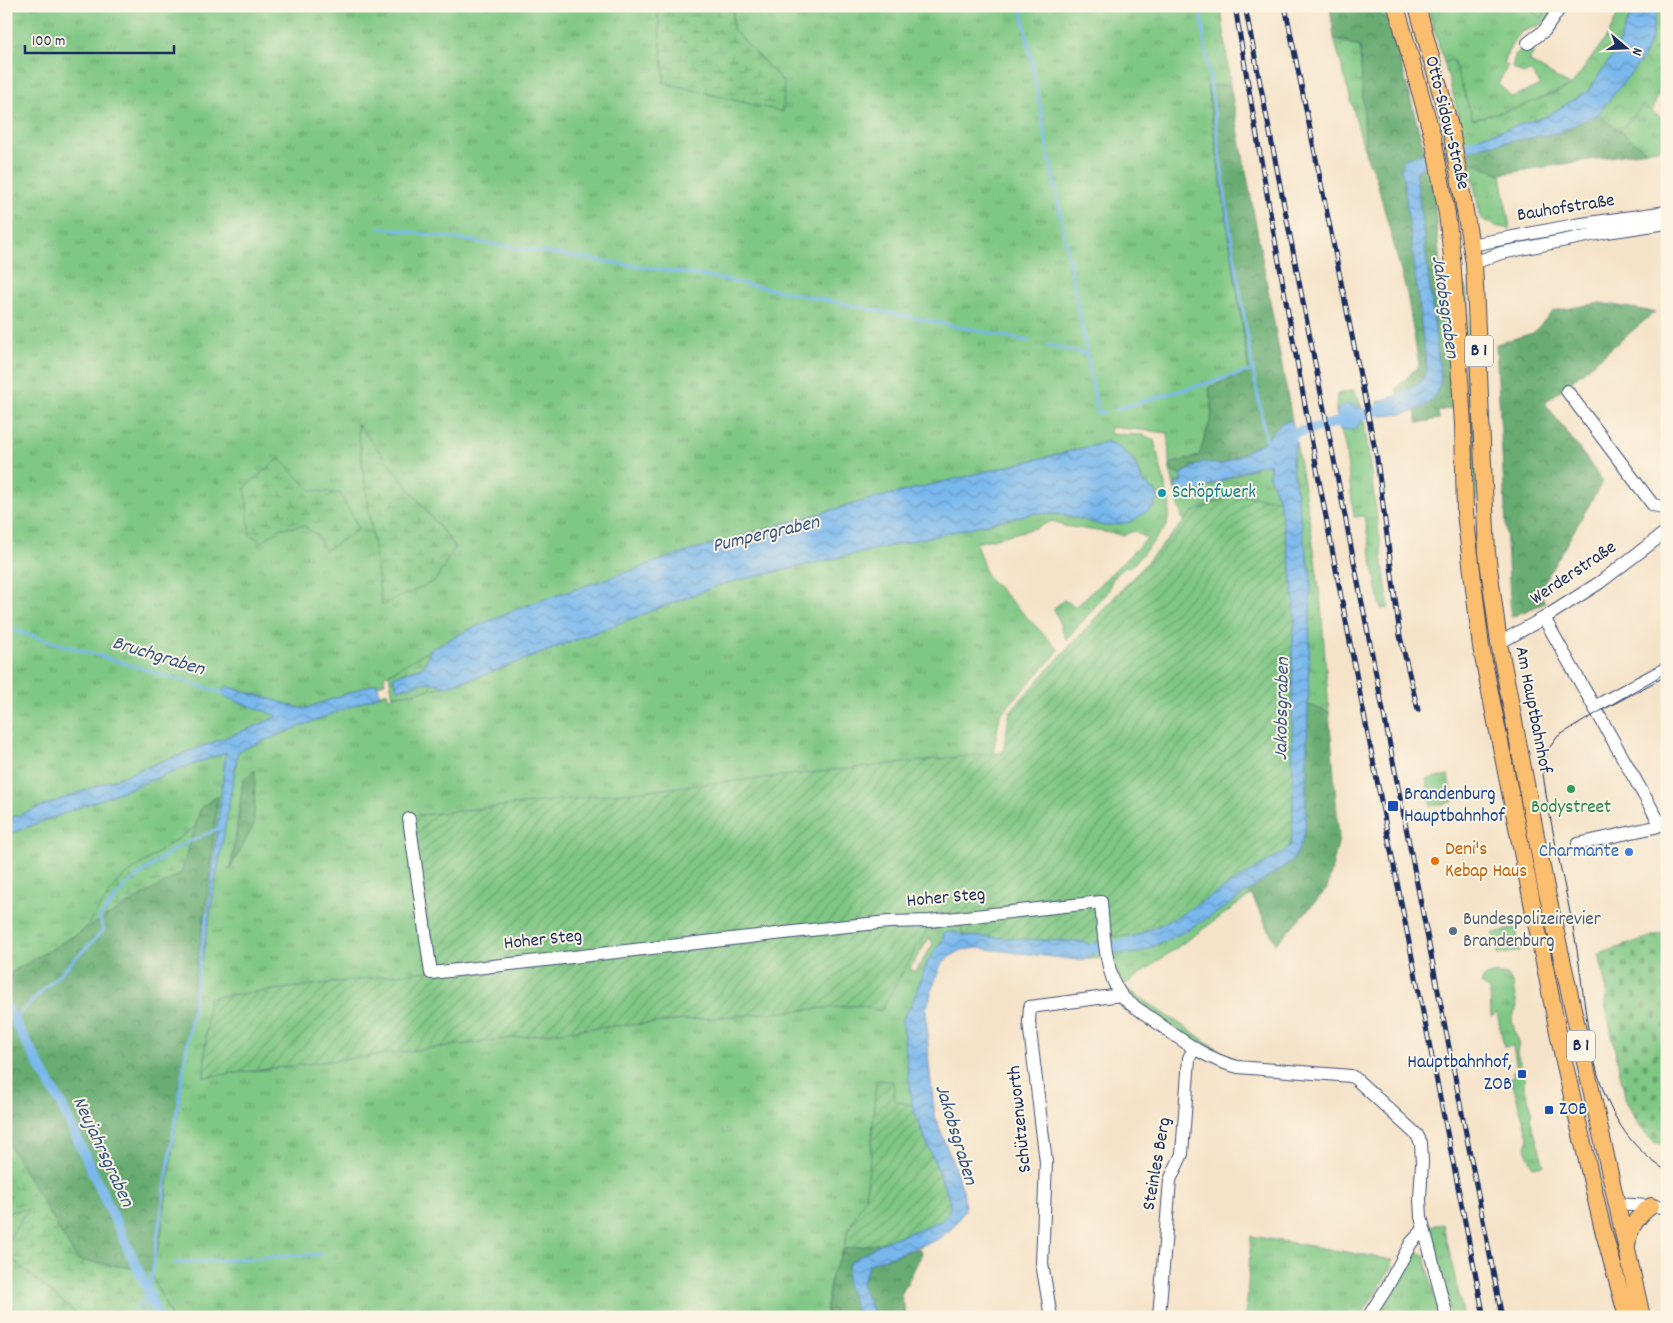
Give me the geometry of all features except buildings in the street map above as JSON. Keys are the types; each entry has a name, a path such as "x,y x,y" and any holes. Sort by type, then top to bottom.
{"main road":[{"name":"Otto-Sidow-Straße","path":"1396,6 1440,169 1452,257"},
{"name":"Otto-Sidow-Straße","path":"1417,6 1451,133 1471,245"},
{"path":"1452,257 1471,245"},
{"name":"Am Hauptbahnhof","path":"1471,245 1476,278 1488,553 1499,643 1546,888 1616,1204"},
{"path":"1452,257 1474,263"},
{"name":"Am Hauptbahnhof","path":"1452,257 1463,425 1465,513 1482,647 1562,1050 1596,1202"},
{"path":"1465,513 1486,512"},
{"path":"1482,647 1499,643"},
{"path":"1596,1202 1616,1204"},
{"name":"B 1","path":"1596,1202 1627,1317"},
{"name":"B 1","path":"1616,1204 1642,1317"},
{"path":"1628,1259 1627,1241 1638,1217 1659,1207"}],"street":[{"path":"1528,43 1545,30 1561,6"},
{"name":"Bauhofstraße","path":"1471,245 1575,225 1667,212"},
{"name":"Bauhofstraße","path":"1474,263 1501,253 1607,232 1667,223"},
{"path":"1567,390 1653,505 1666,507"},
{"name":"Werderstraße","path":"1499,643 1544,618 1598,583 1667,532"},
{"path":"1544,618 1658,820 1665,822"},
{"path":"1594,707 1667,668"},
{"name":"Hoher Steg","path":"410,819 431,973 837,927 889,922 929,921 1101,902 1103,935 1107,958 1121,995"},
{"path":"1578,844 1655,827 1665,822"},
{"path":"1121,995 1194,1049 1223,1064 1238,1067 1351,1076 1417,1135 1421,1143 1420,1199 1422,1223 1447,1317"},
{"name":"Schützenworth","path":"1052,1317 1042,1263 1046,1162 1029,1022 1030,1007 1121,995"},
{"name":"Steinles Berg","path":"1159,1317 1170,1180 1182,1154 1189,1058 1194,1049"},
{"path":"1616,1204 1659,1207"},
{"path":"1368,1317 1386,1289 1422,1223"}],"green space":[{"path":"6,6 657,6 665,83 784,83 733,29 733,11 746,6 1221,6 1230,85 1207,86 1249,372 1209,387 1212,415 1199,456 1169,464 1168,433 1110,427 1110,434 1143,435 1154,440 1170,505 1167,526 1131,567 1125,566 1112,580 1108,592 1066,640 1054,608 1064,600 1076,607 1147,539 1135,531 1123,535 1064,526 1052,521 1036,528 976,543 987,576 1058,649 1055,655 1000,715 993,754 411,816 435,970 208,998 204,1077 582,1029 861,1005 881,1011 926,931 961,924 963,936 954,931 943,939 928,961 911,1006 902,1019 912,1105 895,1101 876,1080 871,1153 865,1198 848,1230 844,1249 831,1276 826,1312 828,1317 171,1317 150,1271 160,1242 206,902 218,797 201,807 195,827 119,880 84,930 12,972 6,996 6,835 226,752 204,948 238,751 387,692 389,699 393,696 447,686 484,675 722,584 1035,513 1066,515 1105,526 1158,500 1155,490 1151,492 1145,484 1137,465 1129,455 1120,449 1108,442 860,502 686,552 470,629 384,676 385,683 377,685 376,683 304,709 226,686 225,697 279,715 259,725 6,820","holes":["357,424 455,546 382,605","279,458 310,490 341,494 317,535 304,526 281,528 262,542","243,780 254,824 231,867","930,937 933,944 915,972 910,968"]},
{"path":"657,6 746,6 733,11 733,29 784,83 783,112 665,83"},
{"path":"1330,6 1369,6 1390,23 1425,153 1404,159 1401,169 1427,371 1420,383 1398,395 1396,388 1419,365 1407,294 1375,175 1366,156 1360,47 1334,38"},
{"path":"1369,6 1385,6 1390,23"},
{"path":"1427,6 1523,6 1542,18 1548,6 1556,6 1547,21 1521,32 1511,46 1503,63 1508,65 1498,84 1512,97 1541,85 1530,71 1523,74 1512,67 1515,56 1524,46 1534,53 1529,61 1571,86 1517,108 1473,119 1453,60 1444,62"},
{"path":"1523,6 1548,6 1542,18"},
{"path":"1622,6 1634,6 1614,54 1588,91 1545,117 1482,136 1466,143 1444,62 1453,60 1473,119 1517,108 1571,86 1608,35"},
{"path":"1660,6 1667,6 1667,69 1652,112 1642,106 1620,131 1598,114 1643,58 1651,40 1654,20"},
{"path":"1334,38 1360,47 1366,156"},
{"path":"1230,85 1292,420 1282,423 1264,442 1220,465 1203,462 1180,475 1170,470 1169,464 1199,456 1212,415 1209,387 1249,372 1207,86"},
{"path":"1642,106 1667,121 1667,147 1646,151 1620,131"},
{"path":"1598,114 1646,151 1501,174 1469,161 1468,152 1476,147 1558,133"},
{"path":"1469,161 1501,174 1510,229 1495,226 1481,219"},
{"path":"1428,165 1434,197 1453,408 1438,411 1439,419 1418,423 1415,412 1432,400 1441,381 1416,174 1419,169"},
{"path":"1462,285 1466,285 1477,500 1471,500"},
{"path":"1600,303 1655,312 1545,403 1603,481 1539,591 1545,603 1511,617 1496,344 1533,333 1553,311"},
{"path":"1354,390 1362,408 1364,420 1389,608 1381,609 1364,516 1354,517 1345,446 1336,411 1337,394"},
{"path":"357,423 455,547 435,581 382,605"},
{"path":"1296,441 1312,536 1321,605 1329,712 1308,705 1311,575 1292,462"},
{"path":"280,458 310,490 341,494 359,529 325,551 317,535 304,526 281,528 262,542 250,534 245,487"},
{"path":"1265,463 1270,464 1269,476 1279,500 1232,495 1192,513 1183,522 1170,470 1180,475 1182,482 1178,495 1185,492 1186,497"},
{"path":"1232,495 1279,500 1291,569 1295,618 1292,650 1292,835 1287,850 1177,917 1135,936 1107,937 1092,945 1084,942 963,936 961,924 926,931 881,1011 861,1005 582,1029 204,1077 208,998 435,970 411,816 1003,752 1010,711 1192,513"},
{"path":"431,649 424,666 393,677 398,689 428,682 447,686 393,696 389,674"},
{"path":"1308,705 1329,712 1339,839 1327,889 1276,944 1249,890 1293,860 1305,831"},
{"path":"255,770 254,824 230,869 243,780"},
{"path":"1448,775 1453,802 1431,806 1426,779"},
{"path":"218,796 206,902 160,1242 150,1271 77,1260 6,1140 6,996 12,972 181,873 201,807"},
{"path":"195,827 181,873 84,930 119,880"},
{"path":"1249,890 1251,895 1123,986 1231,1058 1241,1062 1203,1047 1130,998 1118,982 1107,937 1135,936 1118,944 1139,953 1186,931"},
{"path":"1516,928 1520,951 1497,955 1493,933"},
{"path":"1667,931 1667,1143 1655,1144 1640,1127 1626,1101 1605,1003 1607,992 1599,954"},
{"path":"1100,941 1102,958 1078,960 1092,956 1092,945"},
{"path":"1497,973 1507,975 1512,982 1517,1006 1512,1021 1519,1047 1517,1053 1532,1111 1530,1118 1544,1165 1533,1167 1525,1148 1529,1140 1512,1082 1508,1083 1506,1087 1504,1078 1513,1077 1513,1071 1517,1069 1513,1046 1504,1047 1497,1013 1491,1017 1490,991 1481,984 1485,977"},
{"path":"876,1080 893,1081 895,1101 912,1105 950,1201 949,1213 941,1221 881,1243 844,1249 848,1230 865,1198 871,1153"},
{"path":"6,1140 77,1260 150,1271 171,1317 80,1317 6,1254 6,1244 28,1209 6,1212"},
{"path":"28,1209 6,1244 6,1212"},
{"path":"1443,1224 1464,1317 1451,1317 1430,1226"},
{"path":"1251,1236 1393,1260 1392,1267 1360,1317 1246,1317"},
{"path":"881,1243 849,1263 846,1281 859,1317 828,1317 826,1312 831,1276 844,1249"},
{"path":"919,1248 922,1254 901,1295 907,1317 875,1317 861,1285 869,1264"},
{"path":"1418,1251 1425,1256 1439,1317 1372,1317 1411,1252"},
{"path":"6,1254 80,1317 15,1317 6,1311"}],"water":[{"path":"1634,6 1660,6 1654,20 1651,40 1643,58 1598,114 1558,133 1476,147 1468,152 1466,143 1482,136 1545,117 1588,91 1614,54"},
{"name":"Jakobsgraben","path":"1425,153 1428,165 1419,169 1416,174 1441,381 1437,392 1426,406 1402,414 1381,416 1378,402 1398,395 1420,383 1427,371 1401,169 1404,159"},
{"path":"1347,403 1362,408 1364,420 1354,429 1340,431 1336,411"},
{"path":"1292,420 1296,441 1292,462 1311,575 1305,831 1293,860 1224,908 1186,931 1139,953 1118,954 1118,944 1177,917 1290,846 1293,819 1292,650 1295,618 1291,569 1279,500 1269,476 1270,464 1254,467 1186,497 1185,493 1178,495 1175,484 1182,482 1180,475 1203,462 1221,465 1264,442 1282,423"},
{"name":"Pumpergraben","path":"1108,442 1127,454 1144,484 1148,484 1151,491 1155,490 1158,500 1154,502 1155,506 1131,522 1105,526 1066,515 1035,513 722,584 484,675 447,686 428,682 398,689 393,677 424,666 431,649 470,629 525,606 686,552 860,502"},
{"path":"377,683 380,695 238,751 202,960 226,752 6,835 6,820 259,725 278,716 225,697 222,692 226,686 304,709"},
{"path":"954,931 964,936 1084,942 1092,945 1092,956 1078,960 979,948 961,950 949,957 940,966 926,1009 929,1066 935,1116 963,1190 965,1210 952,1228 939,1239 869,1264 861,1285 875,1317 859,1317 846,1281 849,1263 881,1243 941,1221 949,1213 950,1201 912,1105 902,1019 911,1006 928,961 943,939 944,933"}],"waterway":[{"path":"1021,6 1098,413 1104,412"},
{"path":"1116,409 1253,370 1229,223 1200,6"},
{"name":"Jakobsgraben","path":"1414,163 1479,142"},
{"path":"378,227 716,278 1029,341"},
{"path":"1048,345 1086,354"},
{"path":"1253,370 1267,443"},
{"name":"Jakobsgraben","path":"1286,440 1295,433 1392,406"},
{"name":"Bruchgraben","path":"6,628 224,693"},
{"path":"14,1019 104,930 99,918 126,885 174,849 221,827"},
{"path":"142,1317 149,1293 207,914"},
{"name":"Jakobsgraben","path":"1079,950 1118,946 1131,942"},
{"name":"Neujahrsgraben","path":"6,1006 60,1102 149,1293 158,1317"},
{"path":"174,1263 322,1254"},
{"path":"128,1317 147,1295"}],"tram line":[{"path":"1667,672 1558,736 1547,751 1543,774 1576,944 1590,1039 1597,1070 1607,1099 1621,1126 1641,1151 1667,1171"}],"railway":[{"path":"1235,6 1322,499 1484,1317"},
{"path":"1245,6 1502,1317"},
{"path":"1285,6 1377,459 1400,636 1418,710"}],"place":[{"name":"Schöpfwerk","path":"1162,493"},
{"name":"Bodystreet","path":"1571,789"},
{"name":"Brandenburg Hauptbahnhof","path":"1393,806"},
{"name":"Charmante","path":"1629,852"},
{"name":"Deni's Kebap Haus","path":"1435,861"},
{"name":"Bundespolizeirevier Brandenburg","path":"1453,931"},
{"name":"Hauptbahnhof, ZOB","path":"1522,1074"},
{"name":"ZOB","path":"1549,1110"}]}
